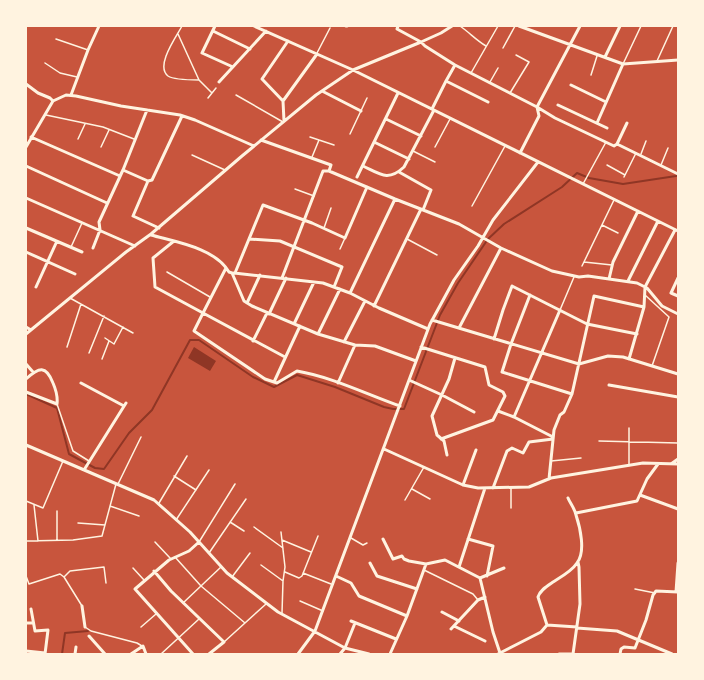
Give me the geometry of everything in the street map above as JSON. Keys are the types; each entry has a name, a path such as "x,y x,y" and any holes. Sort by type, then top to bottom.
{"street":[{"path":"71,95 99,26"},
{"path":"215,26 202,53 233,67"},
{"path":"254,26 353,70 677,231 645,287 644,307 629,359"},
{"path":"398,26 397,29 421,42 455,65 537,107 555,118 614,146 617,144 677,173"},
{"path":"26,334 159,228 225,170 322,91 353,70 421,42 452,26"},
{"path":"519,26 623,64 678,60"},
{"path":"520,153 539,116 537,107 580,26"},
{"path":"605,57 620,26"},
{"path":"213,31 250,49"},
{"path":"219,82 266,31"},
{"path":"283,101 262,79 288,42"},
{"path":"284,122 283,101 317,54"},
{"path":"597,124 623,64"},
{"path":"363,166 384,176 399,172 404,167 421,136 446,81 455,65"},
{"path":"446,81 488,102"},
{"path":"26,84 38,93 50,98 53,101"},
{"path":"571,85 606,102"},
{"path":"322,91 361,111"},
{"path":"357,177 398,93"},
{"path":"26,147 53,101 66,95 182,116 195,120 254,146"},
{"path":"558,105 607,128"},
{"path":"93,248 100,230 99,222 147,110"},
{"path":"159,228 133,216 148,181 152,180 182,116"},
{"path":"386,119 421,136"},
{"path":"617,144 627,122"},
{"path":"31,137 120,176"},
{"path":"261,140 331,165 329,171"},
{"path":"374,142 409,159"},
{"path":"298,654 315,632 410,381 416,361 423,348 428,329 436,321 454,280 486,239 493,220 538,162"},
{"path":"26,166 107,203"},
{"path":"122,170 148,181"},
{"path":"253,341 284,278 294,246 305,221 323,171 329,171 459,224 501,248 552,271 574,276 636,283 645,287 662,306 678,314"},
{"path":"374,306 431,190 399,172"},
{"path":"367,187 345,238 324,228 263,205 234,273 244,301 247,303 318,334 354,345 375,346 416,361"},
{"path":"26,198 135,246"},
{"path":"350,293 395,199"},
{"path":"609,279 612,265 638,211"},
{"path":"628,281 658,221"},
{"path":"26,228 82,252"},
{"path":"151,234 189,245 213,256 229,272 323,283 350,293 374,306 428,329"},
{"path":"249,239 280,242 294,246 342,267 334,287"},
{"path":"36,287 57,241"},
{"path":"174,241 153,258 155,287 285,357"},
{"path":"459,328 501,248"},
{"path":"26,252 75,274"},
{"path":"226,268 194,331 265,379 277,383 297,371 338,383 399,409"},
{"path":"247,303 260,275"},
{"path":"678,278 671,293 678,296"},
{"path":"294,324 314,282"},
{"path":"494,338 512,286 587,324 637,334"},
{"path":"318,334 340,289"},
{"path":"530,295 502,372 572,394"},
{"path":"549,479 554,430 560,415 564,412 572,394 594,296 644,307"},
{"path":"344,342 365,301"},
{"path":"514,417 560,310"},
{"path":"436,321 579,364 608,356 623,357 678,373"},
{"path":"274,382 300,326"},
{"path":"26,327 32,330"},
{"path":"338,383 354,345"},
{"path":"423,348 485,367 489,385 503,392 505,396 493,420 441,439"},
{"path":"447,456 444,441 437,435 432,416 449,378 455,358"},
{"path":"26,364 33,372"},
{"path":"26,379 33,372 41,369 46,370 49,373 58,396 57,404 26,392"},
{"path":"410,381 442,395 474,412"},
{"path":"81,383 125,405 85,468"},
{"path":"609,385 678,397"},
{"path":"498,411 514,417 553,438"},
{"path":"493,488 508,451 512,448 523,453 529,442 553,438"},
{"path":"26,445 63,461 85,468 154,500 199,542 232,577 266,604 345,648 369,654"},
{"path":"384,449 463,485 478,488 529,487 549,479 643,463 678,464"},
{"path":"463,485 476,450"},
{"path":"670,464 678,459"},
{"path":"576,513 637,500 647,479 658,464"},
{"path":"459,567 485,488"},
{"path":"640,495 678,509"},
{"path":"547,625 538,597 539,594 545,587 570,570 578,562 582,553 576,513 568,498"},
{"path":"383,539 393,559 402,556 404,559 409,561 426,564 445,560 480,578 488,576 504,568"},
{"path":"468,539 493,546 488,576"},
{"path":"193,654 135,588 170,559 189,551 199,542"},
{"path":"559,654 573,654 580,604 578,562"},
{"path":"370,563 377,576 417,589"},
{"path":"620,654 621,649 624,646 635,648 639,640 653,595 656,591 677,592 678,563"},
{"path":"390,654 407,616 426,564"},
{"path":"154,571 171,591 224,642 209,654"},
{"path":"336,576 351,583 359,596 407,616"},
{"path":"480,578 499,653 541,632 547,625"},
{"path":"485,597 478,600 453,628 485,641"},
{"path":"82,606 85,627"},
{"path":"26,651 45,653 48,630 35,631 31,609"},
{"path":"442,612 459,621"},
{"path":"351,621 396,639"},
{"path":"26,623 33,624"},
{"path":"340,654 345,648 355,623"},
{"path":"547,625 617,631 672,654"},
{"path":"89,636 105,654"},
{"path":"131,654 143,646 146,654"},
{"path":"75,654 76,647"}],"lane":[{"path":"182,26 164,61 164,71 172,78 199,80"},
{"path":"460,26 470,33 473,38 486,46"},
{"path":"471,73 498,26"},
{"path":"503,48 514,26"},
{"path":"623,64 641,26"},
{"path":"657,61 672,26"},
{"path":"317,54 330,28"},
{"path":"178,34 199,80 212,93"},
{"path":"56,39 88,50"},
{"path":"510,93 529,62 516,55"},
{"path":"591,74 598,55"},
{"path":"45,63 60,73 78,77"},
{"path":"490,83 498,68"},
{"path":"208,98 216,88"},
{"path":"236,96 284,122"},
{"path":"350,134 367,98"},
{"path":"44,115 85,123 134,139"},
{"path":"435,147 450,118"},
{"path":"78,139 85,123"},
{"path":"101,147 109,130"},
{"path":"310,137 334,145"},
{"path":"312,158 319,140"},
{"path":"640,155 646,141"},
{"path":"583,184 606,142"},
{"path":"472,206 506,146"},
{"path":"660,166 668,148"},
{"path":"413,151 435,162"},
{"path":"607,165 624,176 636,153"},
{"path":"192,155 225,170"},
{"path":"295,189 314,196"},
{"path":"582,266 614,200"},
{"path":"324,228 331,208"},
{"path":"71,247 82,222"},
{"path":"602,225 618,233"},
{"path":"340,249 345,238"},
{"path":"406,239 437,255"},
{"path":"584,262 612,265"},
{"path":"167,272 211,298"},
{"path":"560,310 574,276"},
{"path":"645,294 669,317 652,366"},
{"path":"70,298 133,333"},
{"path":"67,347 82,304"},
{"path":"89,353 104,316"},
{"path":"105,338 114,344 123,327"},
{"path":"102,359 109,341"},
{"path":"57,404 73,452 89,462"},
{"path":"629,428 629,465"},
{"path":"26,541 73,540 102,536 117,484 141,437"},
{"path":"599,441 678,443"},
{"path":"158,504 187,456"},
{"path":"550,462 581,458"},
{"path":"26,501 43,508 63,461"},
{"path":"405,500 424,467"},
{"path":"176,520 209,470"},
{"path":"174,476 196,490"},
{"path":"199,542 236,484"},
{"path":"511,488 511,508"},
{"path":"411,489 430,499"},
{"path":"209,553 246,499"},
{"path":"34,504 38,541"},
{"path":"110,506 139,516"},
{"path":"56,540 57,512"},
{"path":"230,522 244,531"},
{"path":"78,523 105,525"},
{"path":"254,527 283,548"},
{"path":"281,532 285,567 282,614"},
{"path":"285,572 299,578 302,576 318,536"},
{"path":"351,538 363,545 367,543"},
{"path":"282,540 311,552"},
{"path":"155,542 170,559"},
{"path":"232,577 250,553"},
{"path":"175,557 201,586 244,623"},
{"path":"261,565 283,581"},
{"path":"64,577 70,571 104,567 106,583"},
{"path":"184,603 222,567"},
{"path":"133,568 144,580"},
{"path":"424,570 473,594 478,600"},
{"path":"303,573 333,585"},
{"path":"26,576 29,584 60,574 64,577 82,606"},
{"path":"636,588 655,593"},
{"path":"300,601 323,611"},
{"path":"224,642 266,604"},
{"path":"141,627 157,613"},
{"path":"161,654 200,618"},
{"path":"85,627 91,631 143,646"}],"shaded area":[{"path":"194,347 216,361 210,371 188,358"}],"waterway":[{"path":"26,394 57,408 69,454 95,468 104,469 129,433 152,410 190,340 199,340 253,377 274,387 297,375 335,387 384,407 404,409 440,315 458,283 488,239 504,224 562,187 577,173 589,178 623,184 678,175"},
{"path":"62,654 65,633 88,631"}]}
